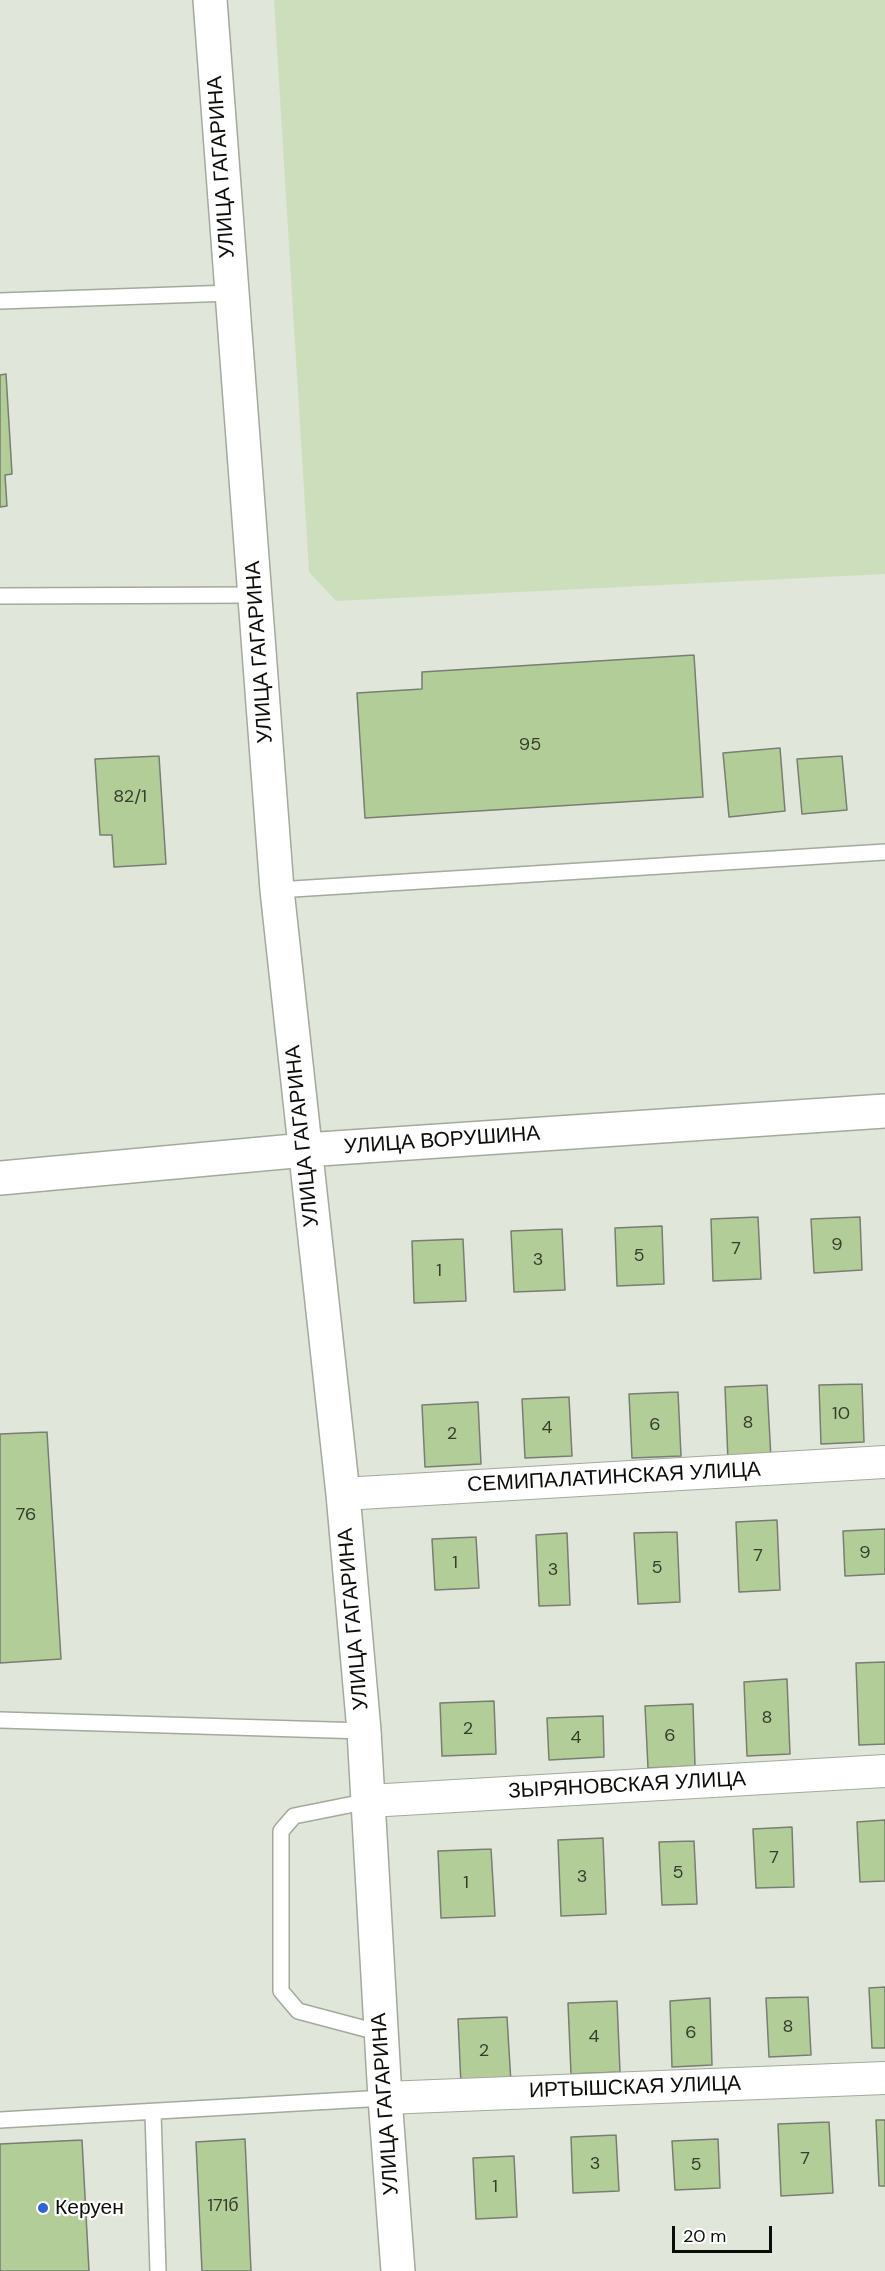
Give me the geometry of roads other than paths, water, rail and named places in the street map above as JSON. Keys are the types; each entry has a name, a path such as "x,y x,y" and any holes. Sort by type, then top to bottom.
{"street":[{"name":"УЛИЦА ГАГАРИНА","path":"210,0 277,890 343,1494 364,1731 385,2098 398,2271"},
{"name":"УЛИЦА ВОРУШИНА","path":"0,1178 305,1150 885,1112"},
{"name":"СЕМИПАЛАТИНСКАЯ УЛИЦА","path":"343,1494 885,1462"},
{"name":"ЗЫРЯНОВСКАЯ УЛИЦА","path":"369,1801 885,1771"},
{"name":"ИРТЫШСКАЯ УЛИЦА","path":"385,2098 885,2078"}],"lane":[{"path":"0,302 232,293"},
{"path":"0,597 256,594"},
{"path":"277,890 885,852"},
{"path":"0,1720 364,1731"},
{"path":"369,1801 294,1816 281,1831 281,1991 298,2011 381,2033"},
{"path":"0,2120 385,2098"},
{"path":"153,2113 158,2271"}],"place":[{"name":"Керуен","path":"43,2208"}]}
